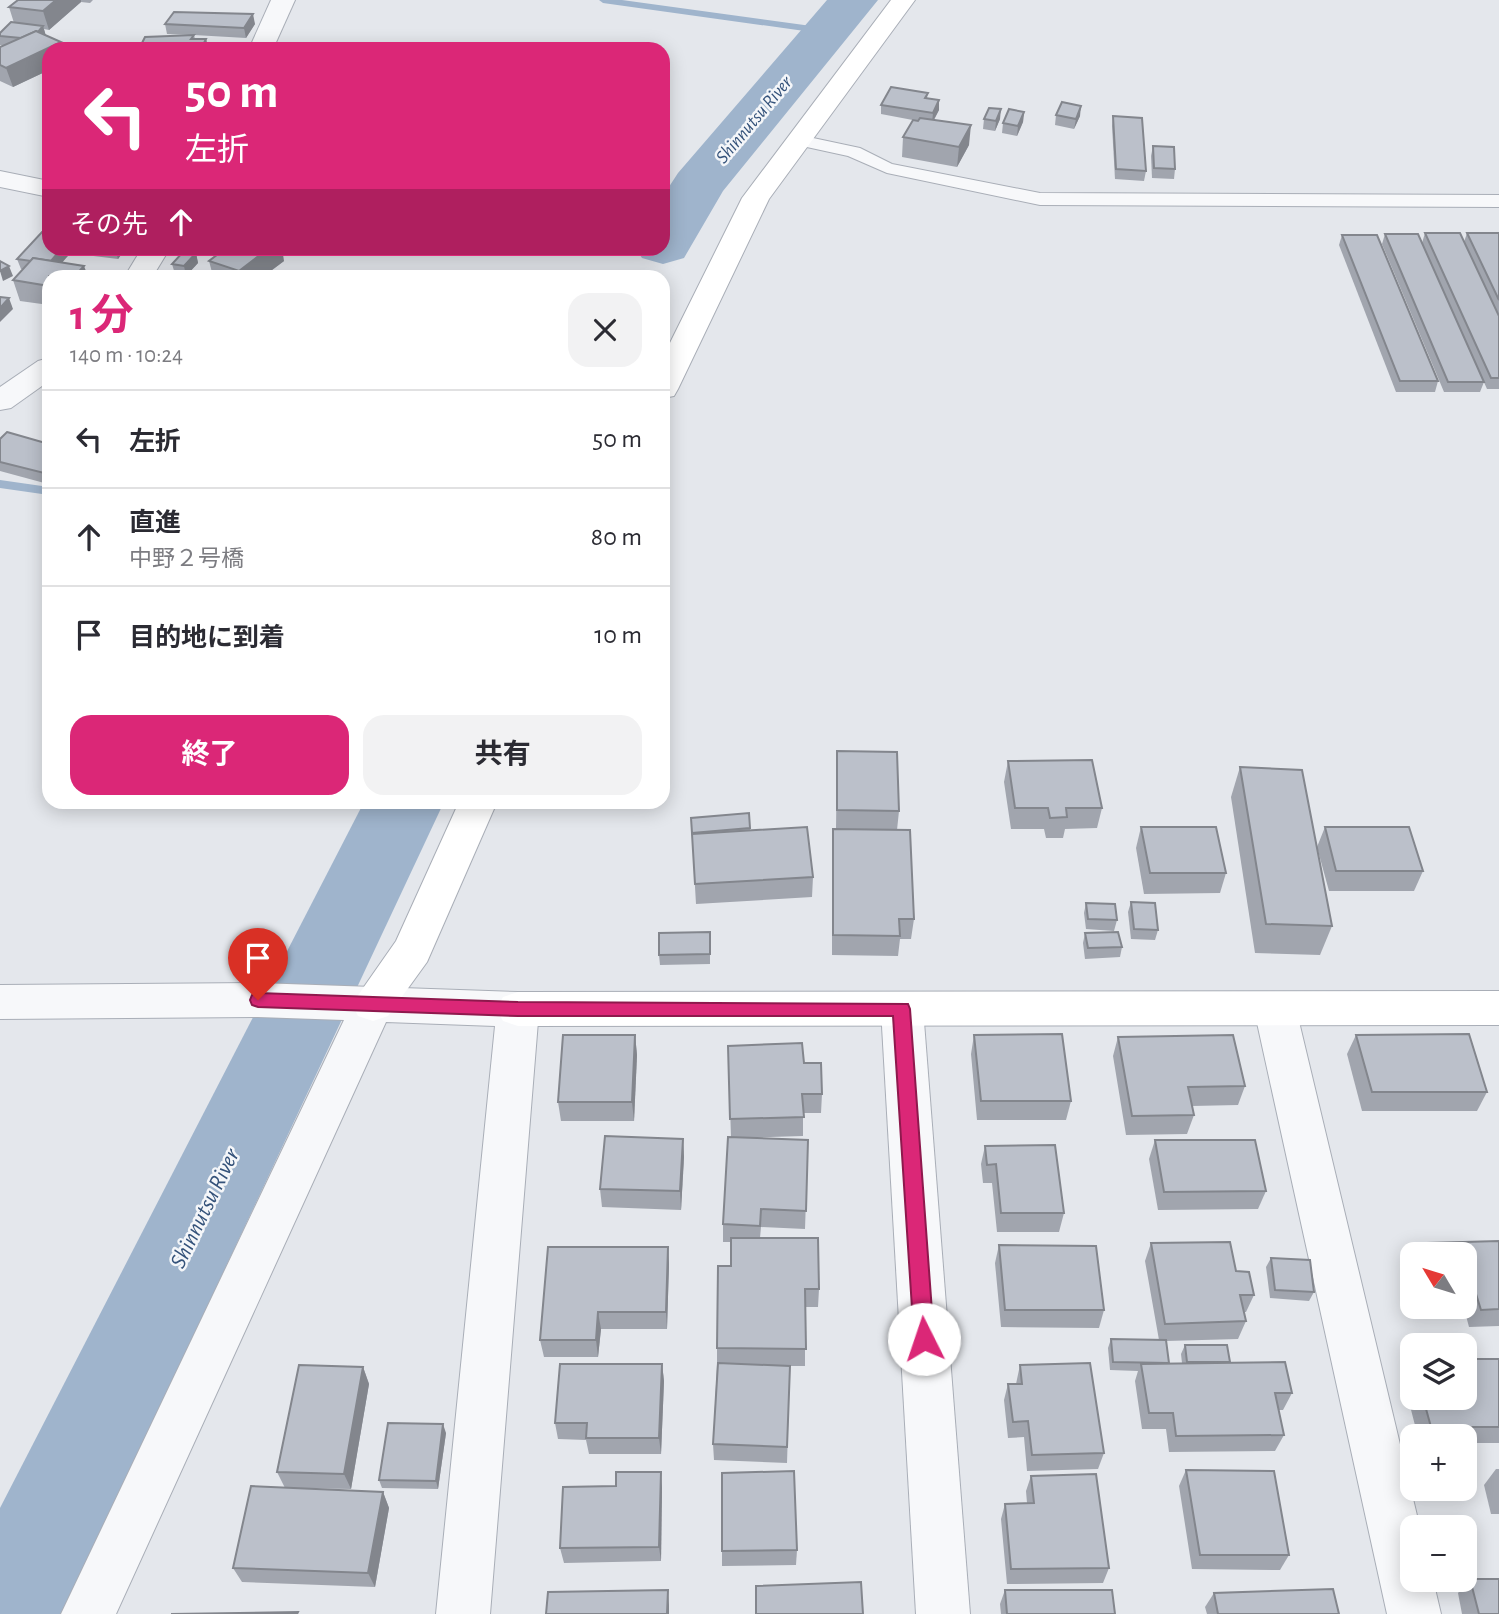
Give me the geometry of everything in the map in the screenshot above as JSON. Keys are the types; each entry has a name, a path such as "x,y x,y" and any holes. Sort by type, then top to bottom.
{"street":[{"path":"264,42 283,0"},
{"path":"670,375 756,198 903,0"},
{"path":"0,179 42,188"},
{"path":"88,1614 359,1003 412,950 475,809"},
{"path":"0,1002 258,1000 518,1009 1499,1009"},
{"path":"463,1614 518,1009"},
{"path":"902,1009 943,1614"},
{"path":"1275,1009 1414,1614"}],"lane":[{"path":"799,140 854,152 887,168 1040,199 1499,201"}],"building":[{"path":"18,0 56,0 43,11 9,7"},
{"path":"174,12 253,14 244,28 165,24"},
{"path":"11,22 43,26 38,32 21,38 0,36"},
{"path":"36,31 61,42 42,42 42,51 6,68 0,65 0,47"},
{"path":"194,35 191,39 206,39 204,42 142,42 145,37"},
{"path":"891,87 928,93 925,98 939,100 933,113 881,105"},
{"path":"1062,102 1081,106 1076,119 1056,115"},
{"path":"989,108 1001,109 996,121 984,119"},
{"path":"1009,109 1024,112 1018,126 1003,123"},
{"path":"1113,116 1142,118 1146,171 1116,169"},
{"path":"920,118 971,125 959,147 903,137 913,120 918,121"},
{"path":"1153,146 1174,147 1175,169 1154,168"},
{"path":"42,232 42,256 55,256 51,261 17,259"},
{"path":"1425,233 1460,233 1499,316 1499,378 1491,378"},
{"path":"1467,233 1499,233 1499,300"},
{"path":"1385,234 1418,234 1484,382 1448,382"},
{"path":"1342,235 1377,235 1438,381 1400,381"},
{"path":"179,256 193,256 184,266 172,264"},
{"path":"216,256 259,256 240,270 209,261"},
{"path":"33,258 84,266 80,270 42,270 42,285 13,280"},
{"path":"0,261 9,266 0,271"},
{"path":"0,297 9,298 0,308"},
{"path":"7,432 42,442 42,472 0,462 0,439"},
{"path":"837,751 897,752 899,811 837,810"},
{"path":"1092,760 1102,808 1066,808 1067,817 1050,818 1048,808 1015,808 1008,761"},
{"path":"1240,767 1302,770 1332,926 1266,924"},
{"path":"749,813 750,828 692,833 691,818"},
{"path":"807,827 813,877 695,884 692,834"},
{"path":"1141,827 1216,827 1226,873 1150,873"},
{"path":"1325,827 1409,827 1423,871 1336,871"},
{"path":"833,829 910,830 914,919 899,919 900,936 833,935"},
{"path":"1131,902 1155,903 1158,930 1134,929"},
{"path":"1086,903 1115,904 1117,920 1088,919"},
{"path":"710,932 710,954 659,955 659,933"},
{"path":"1118,932 1122,947 1088,948 1085,933"},
{"path":"1062,1034 1071,1101 981,1101 974,1035"},
{"path":"1469,1034 1487,1092 1372,1092 1356,1035"},
{"path":"563,1035 635,1035 632,1102 558,1102"},
{"path":"1233,1035 1245,1086 1188,1087 1194,1115 1132,1116 1118,1037"},
{"path":"802,1043 804,1063 821,1063 822,1094 802,1094 804,1117 730,1119 728,1046"},
{"path":"605,1136 683,1139 680,1191 600,1189"},
{"path":"728,1137 808,1140 806,1211 761,1209 760,1226 723,1224"},
{"path":"1155,1140 1255,1140 1266,1191 1164,1192"},
{"path":"1055,1145 1064,1213 1001,1213 996,1164 987,1165 985,1146"},
{"path":"731,1238 818,1238 819,1289 805,1289 806,1349 717,1348 718,1266 731,1266"},
{"path":"1499,1241 1499,1309 1481,1310 1477,1297 1477,1242 1464,1242"},
{"path":"1230,1242 1236,1271 1249,1272 1254,1295 1240,1295 1246,1321 1165,1324 1151,1243"},
{"path":"999,1245 1096,1246 1104,1310 1005,1310"},
{"path":"548,1247 668,1247 666,1312 598,1312 596,1340 540,1340"},
{"path":"1271,1258 1310,1260 1314,1292 1275,1290"},
{"path":"1111,1339 1166,1340 1169,1363 1113,1362"},
{"path":"1185,1345 1227,1345 1230,1362 1187,1362"},
{"path":"1477,1359 1499,1359 1499,1427 1430,1424 1426,1410 1477,1410"},
{"path":"1285,1362 1292,1393 1275,1393 1284,1435 1176,1436 1173,1413 1149,1413 1141,1364"},
{"path":"718,1363 790,1366 787,1447 713,1444"},
{"path":"1090,1363 1104,1453 1032,1455 1028,1421 1013,1422 1008,1384 1022,1384 1020,1365"},
{"path":"560,1364 662,1364 659,1438 586,1438 587,1423 555,1423"},
{"path":"299,1365 363,1367 344,1474 277,1472"},
{"path":"388,1423 443,1424 436,1481 379,1480"},
{"path":"1186,1470 1274,1471 1289,1555 1200,1555"},
{"path":"794,1471 797,1550 722,1551 722,1473"},
{"path":"616,1472 661,1472 659,1547 560,1548 563,1487 616,1486"},
{"path":"1096,1474 1109,1568 1011,1569 1005,1504 1034,1503 1031,1476"},
{"path":"251,1486 383,1492 368,1573 233,1568"},
{"path":"1477,1579 1499,1579 1499,1614 1479,1614 1473,1592 1477,1592"},
{"path":"861,1582 863,1614 756,1614 756,1586"},
{"path":"1333,1589 1339,1614 1218,1614 1214,1593"},
{"path":"668,1590 667,1614 546,1614 548,1592"},
{"path":"1005,1590 1112,1590 1115,1614 1007,1614"},
{"path":"298,1612 297,1614 171,1614"}],"waterway":[{"path":"603,0 826,31"},
{"name":"Shinnutsu River","path":"670,234 698,185 853,0"},
{"path":"0,484 42,490"},
{"name":"Shinnutsu River","path":"5,1614 401,809"}],"route":[{"path":"258,1000 518,1009 902,1009 924,1339"}]}
